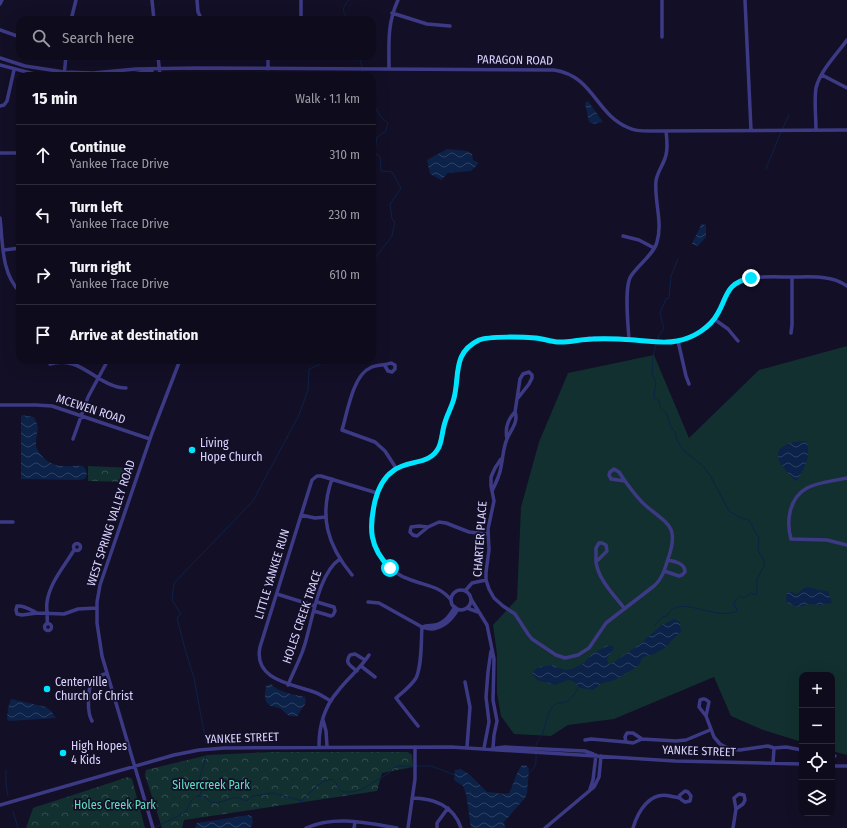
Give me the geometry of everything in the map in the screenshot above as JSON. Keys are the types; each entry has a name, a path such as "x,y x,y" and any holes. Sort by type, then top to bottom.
{"street":[{"path":"0,4 2,0"},
{"path":"72,16 76,0"},
{"path":"152,0 154,16"},
{"path":"197,0 198,12 200,16"},
{"path":"301,0 301,16"},
{"path":"389,69 390,28 392,13 398,0"},
{"path":"662,0 662,37"},
{"path":"745,0 751,130"},
{"path":"392,13 427,24 450,26"},
{"path":"0,30 16,36"},
{"path":"816,130 816,89 822,75 847,40"},
{"name":"PARAGON ROAD","path":"0,58 24,66 54,72"},
{"path":"64,72 66,60"},
{"path":"158,60 159,72"},
{"path":"268,60 268,69"},
{"path":"0,65 23,72"},
{"name":"PARAGON ROAD","path":"114,72 136,69 514,69 560,71 571,75 581,82 593,94 615,122 630,129 666,131 847,130"},
{"name":"PARAGON ROAD","path":"142,72 159,69"},
{"path":"0,106 4,105 7,101 14,70"},
{"path":"822,75 847,88"},
{"path":"629,339 627,290 630,278 641,262 652,253 657,243 659,229 656,182 666,156 666,131"},
{"path":"0,153 16,153"},
{"path":"0,218 8,275 16,286"},
{"path":"623,236 639,240 654,248"},
{"path":"4,250 16,248"},
{"path":"791,333 792,277"},
{"path":"493,748 497,721 493,700 494,664 487,624 478,612 469,594 465,591 445,592 402,577 390,568 381,558 373,541 371,530 372,516 377,493 384,479 396,468 426,460 437,451 446,419 454,398 460,359 468,348 479,340 492,338 535,338 562,342 591,338 629,339 661,343 678,341 701,331 714,319 727,293 737,283 751,278 824,277 839,281 847,286"},
{"path":"714,319 728,329 738,341"},
{"path":"678,341 689,384"},
{"path":"74,364 116,387 126,388"},
{"path":"73,439 88,397 106,364"},
{"name":"WEST SPRING VALLEY ROAD","path":"153,828 107,674 100,646 97,608 103,576 150,439 178,364"},
{"path":"385,366 371,367 363,371 356,382 342,430 375,442 385,451 396,468"},
{"name":"CHARTER PLACE","path":"492,492 501,470 501,459 507,438 514,425 521,376 529,372 532,375 532,380 518,398"},
{"name":"MCEWEN ROAD","path":"0,405 44,405 60,408 150,439"},
{"name":"CHARTER PLACE","path":"507,438 506,434 509,421 515,412"},
{"name":"CHARTER PLACE","path":"501,459 491,477 493,507 488,534 489,550 486,580 492,595 502,606 518,617 526,632 532,639 552,653 565,658 574,657 586,650 604,625 624,608"},
{"path":"596,562 606,553 607,548 604,543 599,543 596,546 596,562 599,572 624,608 660,580 668,560 673,542 670,526 663,518 640,501 617,470 614,469 610,472 610,477 612,480 625,481"},
{"name":"LITTLE YANKEE RUN","path":"331,701 314,692 288,685 268,673 259,658 260,646 312,480 319,476 377,493"},
{"path":"847,478 821,483 807,488 798,496 791,508 788,522 791,539 827,540 847,545"},
{"path":"332,479 327,498 326,517 330,538 340,559 352,575"},
{"path":"301,515 315,518 326,517"},
{"path":"0,522 13,522"},
{"path":"428,527 414,526 411,527 410,532 417,536 428,527 438,522 443,522 469,532 488,534"},
{"path":"48,624 46,604 54,582 74,550"},
{"name":"HOLES CREEK TRACE","path":"288,685 305,646 317,602 327,574 333,564 340,559"},
{"path":"664,570 679,576 685,572 683,565 668,560"},
{"path":"465,591 472,583 486,580"},
{"path":"451,600 452,594 456,591"},
{"path":"445,592 456,608"},
{"path":"277,594 331,616 333,615 335,611 334,607 317,602"},
{"path":"467,608 471,599"},
{"path":"368,602 379,604 422,627 437,625 443,622 456,608"},
{"path":"37,613 20,606 17,606 16,610 17,614 20,615 37,613 64,614 78,609 97,608"},
{"path":"456,608 467,608 478,612"},
{"path":"418,726 396,698 412,684 416,677 422,627"},
{"path":"484,748 489,722 486,697 491,650"},
{"path":"357,671 347,660 350,655 355,654 365,660"},
{"path":"320,746 320,729 325,712 337,691 362,666 368,655"},
{"path":"362,666 375,677"},
{"path":"92,721 89,715 90,686 96,678 107,674"},
{"path":"465,682 470,707 468,747"},
{"path":"706,716 709,702 702,699 700,700 699,706 706,716 710,730 717,741 729,749 740,750 768,746 774,748 781,747 799,750"},
{"path":"323,720 326,731 326,746"},
{"path":"585,740 618,740 633,743 642,739 682,741 710,730"},
{"path":"618,740 625,737 627,733 633,732 642,739"},
{"path":"625,737 626,742"},
{"name":"YANKEE STREET","path":"0,806 174,755 208,749 320,746 505,747 675,762 799,764"},
{"path":"408,828 416,762 415,747"},
{"path":"773,763 774,748"},
{"path":"545,828 597,783 599,777 598,755"},
{"path":"835,766 847,766"},
{"path":"633,828 639,813 651,799 662,794 679,798"},
{"path":"412,798 432,800 448,808 456,816 461,828"},
{"path":"437,828 440,819 448,808"},
{"path":"733,828 736,809"},
{"path":"306,828 330,821 355,822 397,828"},
{"path":"354,828 355,822"}],"green space":[{"path":"847,346 847,755 835,752 835,672 799,672 799,741 763,730 731,716 714,677 614,719 568,725 551,736 514,734 501,716 497,693 497,654 493,625 517,599 521,507 539,442 568,373 654,355 689,438 759,370"},
{"path":"88,466 134,468 129,482 88,481"},
{"name":"Silvercreek Park","path":"271,752 408,752 412,755 413,767 382,773 377,791 184,820 182,828 162,828 145,775 146,770 208,755"},
{"name":"Holes Creek Park","path":"128,777 132,779 145,828 26,828 33,808"}],"water":[{"path":"588,101 603,122 593,124 589,122 585,103"},
{"path":"447,149 467,151 472,154 473,160 479,163 471,171 448,173 441,180 430,174 427,160"},
{"path":"701,224 706,225 706,237 698,246 692,244"},
{"path":"21,415 34,417 38,428 36,443 39,452 43,457 52,464 83,466 87,472 85,479 21,479"},
{"path":"807,442 808,447 808,457 802,471 795,481 780,463 778,455 779,451 782,447 790,443"},
{"path":"810,587 828,591 832,603 820,605 809,604 799,607 787,603 787,592 797,594 804,588"},
{"path":"674,619 680,622 681,632 665,648 654,654 643,657 638,666 612,681 602,683 593,690 580,688 573,681 568,680 555,685 537,680 532,673 538,667 553,665 564,670 572,669 584,663 592,654 606,645 613,646 613,650 607,658 608,663 611,664 636,647 662,625"},
{"path":"271,684 283,691 305,697 305,705 298,716 288,715 277,707 268,705 265,698 265,692 266,686"},
{"path":"11,699 46,707 56,718 9,721 7,719 8,708"},
{"path":"522,765 526,765 529,769 527,793 525,798 504,822 505,828 471,828 466,794 463,786 454,780 455,770 461,769 470,775 487,792 506,794 509,793"},
{"path":"249,815 252,817 253,822 249,828 195,828 197,823"}],"waterway":[{"path":"346,16 343,10 349,0"},
{"path":"360,60 362,67"},
{"path":"376,109 381,117 388,123 386,131 377,137 376,144"},
{"path":"782,130 789,115"},
{"path":"766,169 781,132"},
{"path":"376,153 380,157 381,171 392,172 401,188 390,204 392,219 395,222 392,236 376,257"},
{"path":"658,341 659,335 664,329 660,313 666,299 669,298 671,276 678,259"},
{"path":"655,625 663,616 666,617 672,610 681,606 722,613 737,611 734,606 735,601 740,596 744,598 750,593 757,594 757,579 764,566 764,561 758,550 759,538 749,520 741,518 729,511 711,477 703,466 683,450 677,440 675,432 671,427 666,413 660,407 659,401 654,398 656,383 652,373 653,356 656,344"},
{"path":"206,743 194,678 177,618 181,614 172,600 174,583 253,501 299,415 308,390 309,369 321,364"},
{"path":"536,746 537,741 544,731 547,718 553,706 557,703 570,699 579,687"},
{"path":"529,773 536,764 536,753"},
{"path":"199,796 201,790 198,784 206,755"},
{"path":"154,828 186,812 191,801 196,796 206,797 210,802 224,801 235,797 246,801 253,796 273,793 302,801 316,787 327,780 332,779 336,783 339,790 344,792 353,792 362,789 389,773 393,768 400,766 431,766 455,775"},
{"path":"6,770 8,796"},
{"path":"13,811 18,828"}],"place":[{"name":"Living Hope Church","path":"192,450"},
{"name":"Centerville Church of Christ","path":"47,689"},
{"name":"High Hopes 4 Kids","path":"63,753"}],"route":[{"path":"390,568 378,553 373,541 371,530 372,516 377,493 384,479 393,470 402,466 426,460 437,451 440,446 446,419 454,398 458,364 464,352 472,344 482,339 492,338 535,338 556,342 567,342 591,338 629,339 661,343 672,342 688,338 707,327 718,314 724,297 730,288 743,280 751,278"}]}
